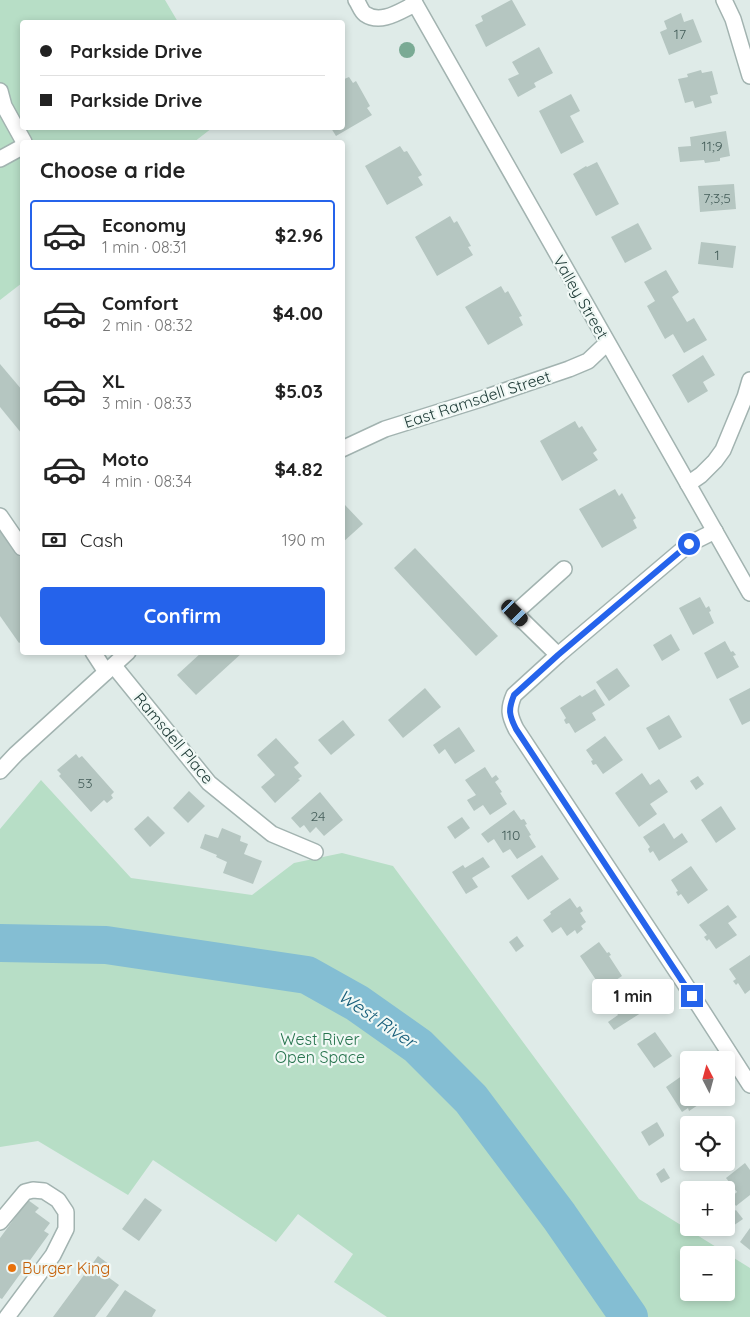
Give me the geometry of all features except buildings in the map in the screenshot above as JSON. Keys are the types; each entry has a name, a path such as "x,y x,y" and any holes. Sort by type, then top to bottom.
{"street":[{"path":"356,0 364,13 377,18 386,17 414,2"},
{"path":"724,0 733,18 750,76"},
{"name":"Valley Street","path":"414,2 750,593"},
{"path":"0,91 4,106 23,140"},
{"path":"0,159 20,148"},
{"name":"East Ramsdell Street","path":"345,448 385,429 484,398 588,361 607,343"},
{"path":"688,484 701,475 723,450 750,380"},
{"path":"0,516 20,545"},
{"path":"714,531 689,544 558,655 514,695 510,704 510,716 516,729 750,1085"},
{"path":"558,655 515,613 564,569"},
{"name":"Ramsdell Place","path":"96,655 209,783 272,834 314,852"},
{"path":"0,771 16,754 125,655"},
{"path":"0,1222 25,1192 33,1190 44,1191 58,1200 66,1212 66,1229 53,1255 8,1317"}],"green space":[{"path":"0,0 165,0 177,20 20,20 20,130 209,130 197,140 20,140 20,285 0,300"},
{"name":"West River Open Space","path":"41,780 131,878 252,895 294,863 342,853 393,866 639,1199 680,1224 680,1236 699,1236 715,1246 680,1246 680,1301 735,1301 735,1259 750,1268 750,1317 387,1317 334,1282 353,1254 298,1214 276,1242 153,1160 128,1195 38,1141 0,1147 0,829"}],"waterway":[{"name":"West River","path":"0,943 106,945 307,975 357,1003 418,1046 471,1099 559,1216 629,1317"}],"place":[{"name":"Burger King","path":"12,1268"}],"route":[{"path":"689,544 558,655 514,695 510,704 510,716 516,729 692,996"}]}
